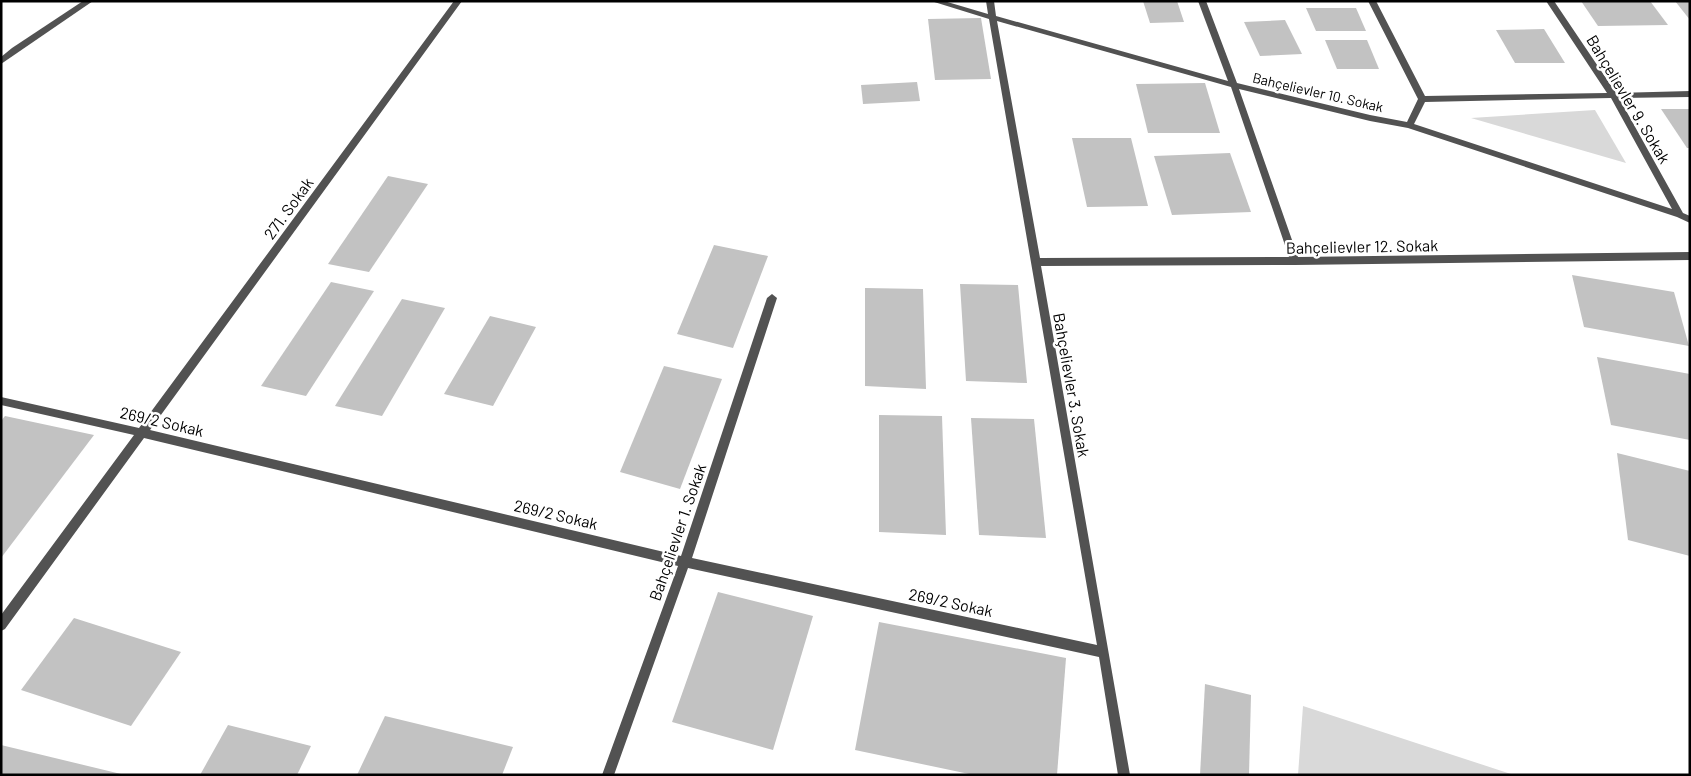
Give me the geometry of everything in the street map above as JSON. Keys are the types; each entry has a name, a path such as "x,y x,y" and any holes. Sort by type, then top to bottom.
{"street":[{"path":"1,62 15,50 89,1"},
{"name":"271. Sokak","path":"1,625 458,1"},
{"name":"Bahçelievler 10. Sokak","path":"935,1 1234,85 1370,118 1409,125 1680,214 1690,220"},
{"name":"Bahçelievler 3. Sokak","path":"990,1 1124,775"},
{"path":"1202,1 1234,85 1295,262"},
{"path":"1372,1 1422,99"},
{"name":"Bahçelievler 9. Sokak","path":"1550,1 1613,95 1680,214"},
{"path":"1422,99 1690,94"},
{"path":"1409,125 1422,99"},
{"name":"Bahçelievler 12. Sokak","path":"1035,262 1295,262 1690,256"},
{"name":"Bahçelievler 1. Sokak","path":"608,775 685,562 772,298"},
{"name":"269/2 Sokak","path":"1,401 685,562 1104,652"}],"shaded area":[{"path":"1595,110 1626,163 1471,118"},
{"path":"1303,706 1514,775 1298,775"}],"building":[{"path":"1143,1 1177,1 1184,22 1150,23"},
{"path":"1581,1 1650,1 1668,25 1598,26"},
{"path":"1675,1 1690,1 1690,20"},
{"path":"1306,8 1356,8 1366,31 1316,31"},
{"path":"981,18 991,79 935,80 928,19"},
{"path":"1285,20 1302,54 1260,56 1244,22"},
{"path":"1544,29 1565,63 1515,63 1496,30"},
{"path":"1325,40 1367,40 1379,69 1337,69"},
{"path":"917,82 920,101 863,104 861,85"},
{"path":"1205,83 1220,133 1148,133 1136,84"},
{"path":"1661,109 1690,109 1690,148 1687,148"},
{"path":"1072,138 1131,138 1148,206 1087,207"},
{"path":"1230,153 1251,212 1172,215 1154,156"},
{"path":"388,176 428,184 369,272 328,264"},
{"path":"714,245 768,256 733,348 677,334"},
{"path":"1572,275 1674,292 1689,346 1584,327"},
{"path":"331,282 374,291 306,396 261,386"},
{"path":"960,284 1018,285 1027,383 966,381"},
{"path":"865,288 923,289 926,389 865,386"},
{"path":"402,299 445,308 382,416 335,406"},
{"path":"490,316 536,327 493,406 444,394"},
{"path":"1597,357 1690,374 1690,440 1611,425"},
{"path":"664,366 722,379 680,489 620,472"},
{"path":"879,415 942,416 946,535 879,532"},
{"path":"5,416 94,435 1,558 1,421"},
{"path":"971,418 1034,419 1046,538 979,535"},
{"path":"1617,453 1690,471 1690,556 1628,540"},
{"path":"718,592 813,616 773,750 672,722"},
{"path":"74,618 181,652 131,726 21,690"},
{"path":"879,622 1066,658 1057,775 974,775 855,750"},
{"path":"1205,684 1251,695 1249,775 1200,775"},
{"path":"385,716 513,747 502,775 357,775"},
{"path":"228,725 311,746 297,775 200,775"},
{"path":"1,745 121,774 1,775"}]}
